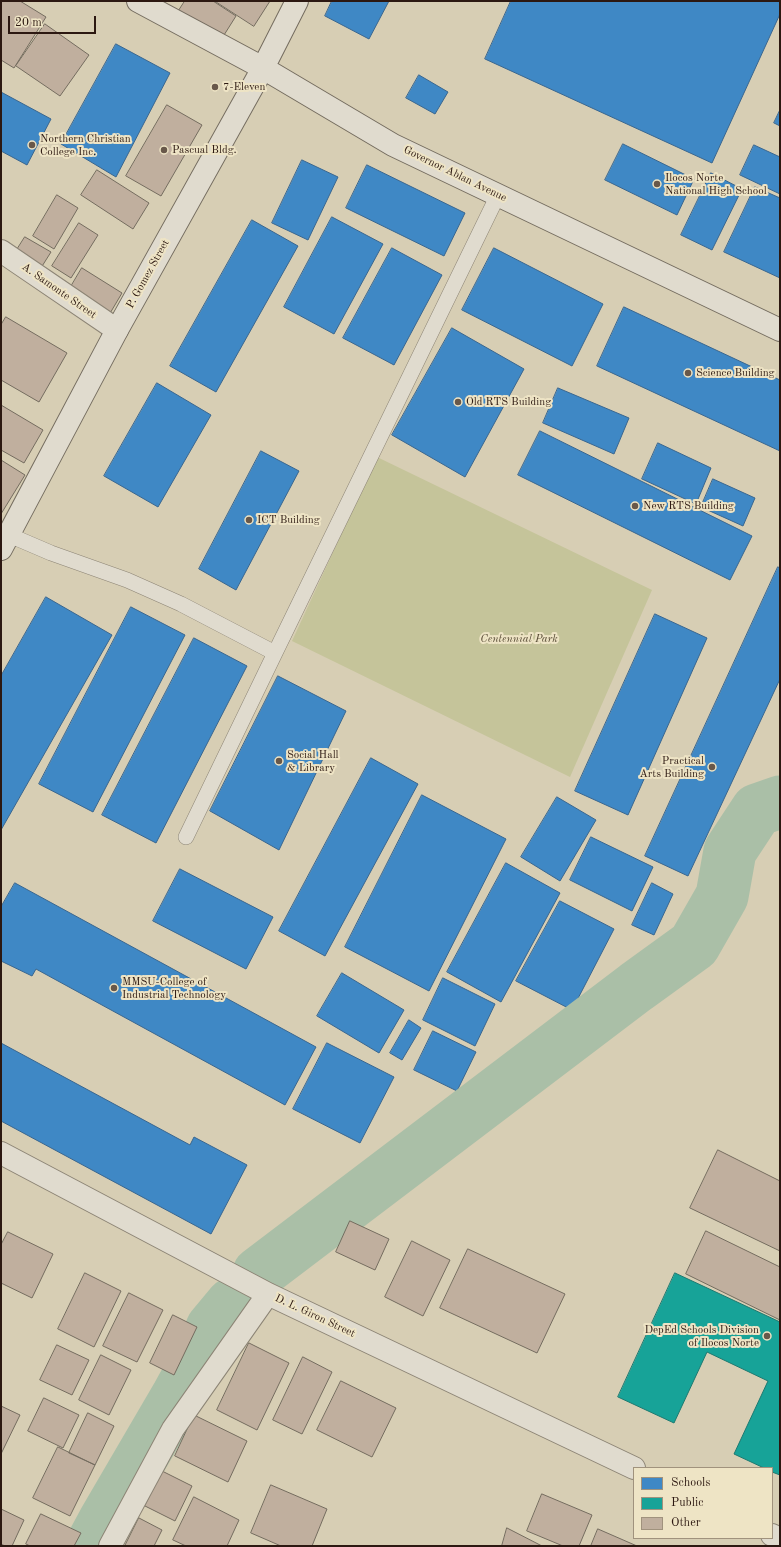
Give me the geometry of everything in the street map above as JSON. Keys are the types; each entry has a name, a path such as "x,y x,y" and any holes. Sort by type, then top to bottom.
{"main road":[{"name":"Governor Ablan Avenue","path":"138,1 263,68 393,145 780,330"},
{"name":"P. Gomez Street","path":"4,538 117,330 263,68 297,1"},
{"name":"A. Samonte Street","path":"1,251 117,330"},
{"name":"D. L. Giron Street","path":"1,1153 268,1294 633,1468"},
{"path":"110,1546 173,1429 268,1294"}],"lane":[{"path":"186,837 498,195"},
{"path":"4,538 51,552 128,580 180,604 275,653"}],"green space":[{"name":"Centennial Park","path":"377,457 652,590 570,777 292,641"}],"building: Schools":[{"path":"332,1 389,1 369,39 325,16"},
{"path":"511,1 780,1 780,14 712,163 485,59"},
{"path":"116,44 170,73 116,177 61,144"},
{"path":"419,75 448,92 435,114 406,98"},
{"path":"1,92 51,119 27,165 1,151"},
{"path":"780,110 780,126 774,123"},
{"path":"623,144 694,179 677,215 605,180"},
{"path":"754,145 780,157 780,194 740,175"},
{"path":"302,160 338,177 308,240 272,223"},
{"path":"367,165 465,213 444,256 346,208"},
{"path":"711,173 742,189 712,250 681,235"},
{"path":"755,187 780,198 780,278 724,252"},
{"path":"332,217 383,244 334,334 284,307"},
{"path":"252,220 298,246 216,392 170,366"},
{"path":"392,248 442,275 394,365 343,338"},
{"path":"494,248 603,304 572,366 462,310"},
{"name":"Science Building","path":"624,307 780,380 780,451 597,366"},
{"name":"Old RTS Building","path":"452,328 524,369 465,477 392,435"},
{"path":"157,383 211,415 158,507 104,476"},
{"path":"558,388 629,418 614,454 543,423"},
{"name":"New RTS Building","path":"540,431 752,536 730,580 518,475"},
{"path":"658,443 711,468 696,504 642,479"},
{"name":"ICT Building","path":"261,451 299,471 236,590 199,569"},
{"path":"713,479 755,498 743,526 701,507"},
{"name":"Practical Arts Building","path":"778,567 780,568 780,679 688,876 645,856"},
{"path":"46,597 112,635 1,830 1,676"},
{"path":"131,607 185,635 93,812 39,784"},
{"path":"655,614 707,638 628,815 575,791"},
{"path":"194,638 247,666 156,843 102,815"},
{"name":"Social Hall & Library","path":"278,676 346,711 279,850 210,811"},
{"path":"371,758 418,784 325,956 279,931"},
{"path":"422,795 506,839 429,991 345,947"},
{"path":"557,797 596,820 560,881 521,857"},
{"path":"591,837 653,867 632,911 570,880"},
{"path":"506,863 560,893 501,1002 447,972"},
{"path":"180,869 273,917 246,969 153,921"},
{"path":"15,883 316,1047 285,1105 36,969 32,976 1,961 1,907"},
{"path":"652,883 673,894 654,935 632,925"},
{"path":"560,901 614,929 572,1010 516,981"},
{"path":"342,973 404,1010 379,1053 317,1016"},
{"path":"443,978 495,1004 475,1046 423,1020"},
{"path":"409,1020 421,1028 402,1060 390,1053"},
{"path":"433,1031 476,1052 457,1091 414,1070"},
{"path":"1,1043 190,1145 194,1137 247,1165 211,1234 1,1121"},
{"path":"327,1043 394,1077 360,1143 293,1109"}],"building: Public":[{"path":"675,1273 780,1322 780,1475 773,1472 773,1467 762,1467 734,1454 768,1381 707,1352 674,1423 618,1397"}],"building: Other":[{"path":"1,1 20,1 46,17 14,68 1,60"},
{"path":"185,1 213,1 236,16 219,43 176,15"},
{"path":"215,1 270,1 254,26"},
{"path":"45,24 89,55 60,96 16,66"},
{"name":"Pascual Bldg.","path":"167,105 202,125 161,196 126,176"},
{"path":"97,170 149,203 133,229 81,195"},
{"path":"57,195 78,208 54,249 33,236"},
{"path":"79,223 98,235 71,278 52,266"},
{"path":"25,237 51,252 39,271 13,256"},
{"path":"82,268 122,293 109,315 69,290"},
{"path":"6,317 67,353 39,402 1,380 1,325"},
{"path":"1,405 43,430 24,463 1,450"},
{"path":"1,460 25,475 1,514"},
{"path":"718,1150 780,1181 780,1251 690,1208"},
{"path":"350,1221 389,1239 375,1270 336,1252"},
{"path":"706,1231 780,1267 780,1320 686,1274"},
{"path":"8,1232 53,1254 32,1298 1,1283 1,1245"},
{"path":"412,1241 450,1260 423,1316 385,1297"},
{"path":"468,1249 565,1294 537,1353 440,1308"},
{"path":"85,1273 121,1291 94,1347 58,1329"},
{"path":"129,1293 163,1310 137,1362 103,1346"},
{"path":"173,1315 197,1327 174,1375 150,1363"},
{"path":"249,1343 289,1363 257,1430 217,1410"},
{"path":"57,1345 89,1360 72,1395 40,1380"},
{"path":"101,1355 131,1370 109,1415 79,1400"},
{"path":"303,1357 332,1372 302,1434 273,1420"},
{"path":"341,1381 396,1408 372,1457 317,1430"},
{"path":"44,1398 79,1415 63,1448 28,1431"},
{"path":"1,1406 20,1415 1,1454"},
{"path":"88,1413 114,1426 95,1465 69,1453"},
{"path":"194,1415 247,1441 228,1482 175,1456"},
{"path":"58,1447 95,1465 70,1516 33,1498"},
{"path":"162,1471 192,1486 175,1521 145,1506"},
{"path":"271,1485 327,1509 312,1546 281,1546 251,1533"},
{"path":"542,1494 592,1515 579,1546 563,1546 527,1531"},
{"path":"194,1497 239,1520 227,1546 186,1546 173,1540"},
{"path":"1,1509 24,1520 12,1546 5,1546 1,1544"},
{"path":"41,1514 81,1533 74,1546 30,1546 26,1544"},
{"path":"139,1518 162,1530 154,1546 125,1546"},
{"path":"507,1528 542,1546 502,1546"},
{"path":"598,1529 637,1546 591,1546"}],"waterway":[{"path":"259,1273 636,987 694,945 722,896 730,851 757,810 780,802"},
{"path":"91,1546 178,1395 204,1348 212,1328 232,1304"}],"place":[{"name":"7-Eleven","path":"215,87"},
{"name":"Northern Christian College Inc.","path":"32,145"},
{"name":"Pascual Bldg.","path":"164,150"},
{"name":"Ilocos Norte National High School","path":"657,184"},
{"name":"Science Building","path":"688,373"},
{"name":"Old RTS Building","path":"458,402"},
{"name":"New RTS Building","path":"635,506"},
{"name":"ICT Building","path":"249,520"},
{"name":"Social Hall & Library","path":"279,761"},
{"name":"Practical Arts Building","path":"712,767"},
{"name":"MMSU-College of Industrial Technology","path":"114,988"},
{"name":"DepEd Schools Division of Ilocos Norte","path":"767,1336"}]}
